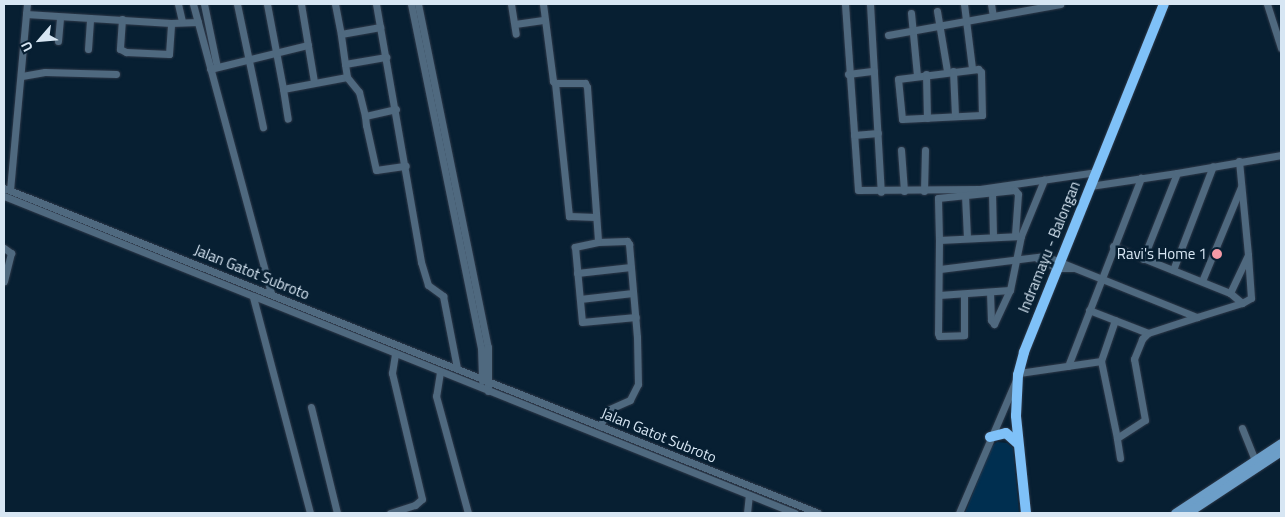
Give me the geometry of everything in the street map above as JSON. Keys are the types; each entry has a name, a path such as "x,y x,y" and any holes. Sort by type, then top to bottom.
{"highway":[{"name":"Indramayu - Balongan","path":"1026,513 1017,443 1019,374 1029,336 1164,4"},
{"path":"990,437 1006,433 1017,443"}],"main road":[{"path":"1175,513 1281,443"},
{"path":"1187,513 1281,451"}],"street":[{"path":"7,189 22,76 27,4"},
{"path":"178,4 184,22"},
{"path":"194,4 197,22 214,68"},
{"path":"204,4 214,68 270,294"},
{"path":"238,4 263,127"},
{"path":"267,4 288,119"},
{"path":"301,4 314,82"},
{"path":"335,4 347,77 358,92 365,116 375,169 378,172 406,166"},
{"path":"376,4 406,166 421,262 428,285 443,296 457,368"},
{"path":"411,4 477,326 485,390"},
{"path":"418,4 488,347 491,381 485,390"},
{"path":"511,4 516,34"},
{"path":"542,4 555,83 569,216 596,217"},
{"path":"845,4 856,189 881,192 980,189 1096,172"},
{"path":"870,4 881,192"},
{"path":"964,4 972,68"},
{"path":"991,4 993,16"},
{"path":"888,35 993,16 1018,7 1060,4"},
{"path":"1267,4 1281,48"},
{"path":"937,11 950,71 955,115"},
{"path":"910,13 917,75"},
{"path":"26,14 171,23 197,22"},
{"path":"58,41 60,17"},
{"path":"88,49 90,18"},
{"path":"122,19 120,49 123,52 169,54 171,23"},
{"path":"515,24 545,20"},
{"path":"341,34 380,27"},
{"path":"214,68 308,45"},
{"path":"344,64 386,57"},
{"path":"972,68 981,72 982,114 901,118 898,79 950,71 972,68"},
{"path":"848,74 874,71"},
{"path":"22,76 45,72 116,74"},
{"path":"926,74 927,118"},
{"path":"283,89 347,77"},
{"path":"555,83 580,82 588,88 598,242"},
{"path":"365,116 396,109"},
{"path":"854,135 878,133"},
{"path":"901,150 904,191"},
{"path":"924,150 924,191"},
{"path":"1090,186 1281,155"},
{"path":"1117,438 1145,420 1134,355 1148,333 1242,303 1251,298 1239,161"},
{"path":"1173,270 1213,166"},
{"path":"1143,258 1177,172"},
{"path":"1068,366 1141,178"},
{"path":"1018,236 1044,180"},
{"path":"1202,281 1241,187"},
{"name":"Jalan Gatot Subroto","path":"7,189 601,424 711,471 818,513"},
{"path":"992,192 993,236"},
{"path":"964,294 964,334 962,337 939,335 940,269 937,198 992,192 1018,192 1018,262 1010,290 994,324 991,320 990,292"},
{"path":"965,195 967,238"},
{"name":"Jalan Gatot Subroto","path":"4,196 793,513"},
{"path":"939,240 1018,236"},
{"path":"601,424 606,413 630,400 638,384 636,317 628,242 598,242 575,247 582,323 636,317"},
{"path":"1113,246 1230,293 1242,303"},
{"path":"4,248 11,253 4,290"},
{"path":"1230,293 1248,255"},
{"path":"940,269 1018,262 1045,256 1059,264 1197,317"},
{"path":"577,273 631,267"},
{"path":"939,295 1010,290"},
{"path":"580,299 633,293"},
{"path":"255,298 310,513"},
{"path":"1089,310 1148,333"},
{"path":"1115,320 1101,361 1120,458"},
{"path":"390,513 415,505 422,499 392,373 395,354"},
{"path":"959,513 990,437 1019,374 1101,361"},
{"path":"440,372 436,396 468,513"},
{"path":"311,407 338,513"},
{"path":"1242,428 1255,460"},
{"path":"696,474 699,466"},
{"path":"708,479 711,471"},
{"path":"746,513 748,495"}],"shaded area":[{"path":"997,442 1007,443 1013,448 1019,513 965,513 991,447"}],"place":[{"name":"Ravi's Home 1","path":"1217,254"}]}
